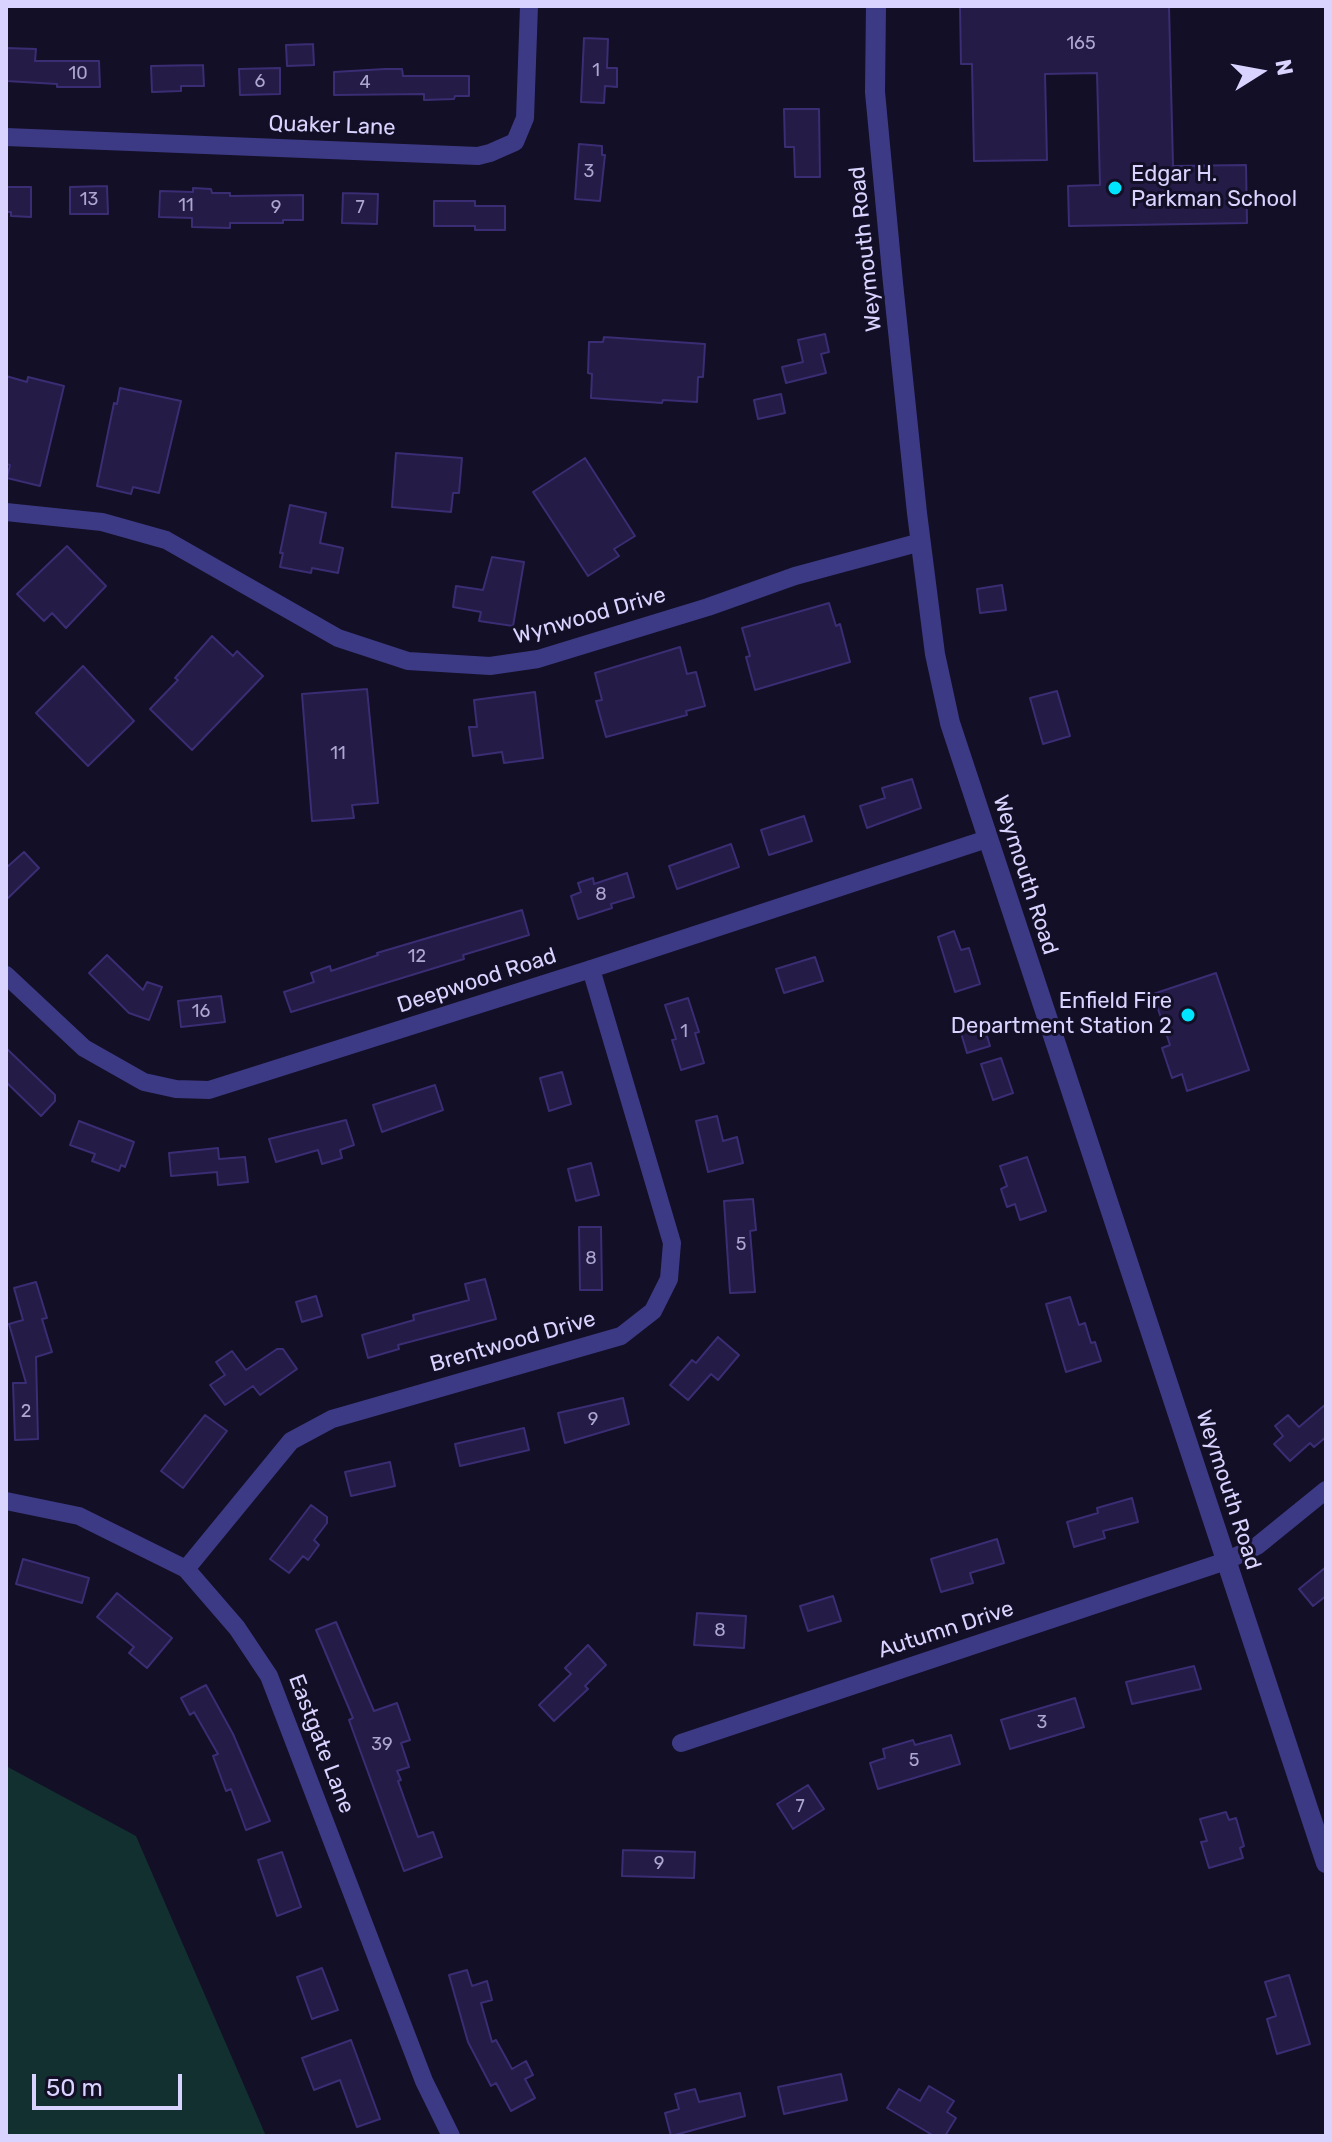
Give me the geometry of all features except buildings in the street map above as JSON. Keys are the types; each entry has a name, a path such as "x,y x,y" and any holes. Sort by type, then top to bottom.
{"street":[{"name":"Quaker Lane","path":"6,137 478,156 490,153 515,142 525,118 529,6"},
{"name":"Weymouth Road","path":"876,6 876,106 921,542 935,654 950,723 1326,1863"},
{"name":"Wynwood Drive","path":"6,512 102,522 166,540 338,638 408,661 490,666 538,659 708,607 795,576 921,542"},
{"name":"Deepwood Road","path":"6,975 84,1048 144,1082 176,1089 209,1090 987,839"},
{"name":"Brentwood Drive","path":"186,1569 291,1441 332,1419 621,1336 653,1311 669,1279 672,1243 591,969"},
{"name":"Autumn Drive","path":"681,1743 1226,1561 1257,1546 1326,1490"},
{"name":"Eastgate Lane","path":"6,1501 79,1516 186,1569 237,1628 269,1676 424,2081 451,2136"}],"green space":[{"path":"6,1766 136,1836 266,2136 6,2136"}],"place":[{"name":"Edgar H. Parkman School","path":"1115,188"},
{"name":"Enfield Fire Department Station 2","path":"1188,1015"}]}
